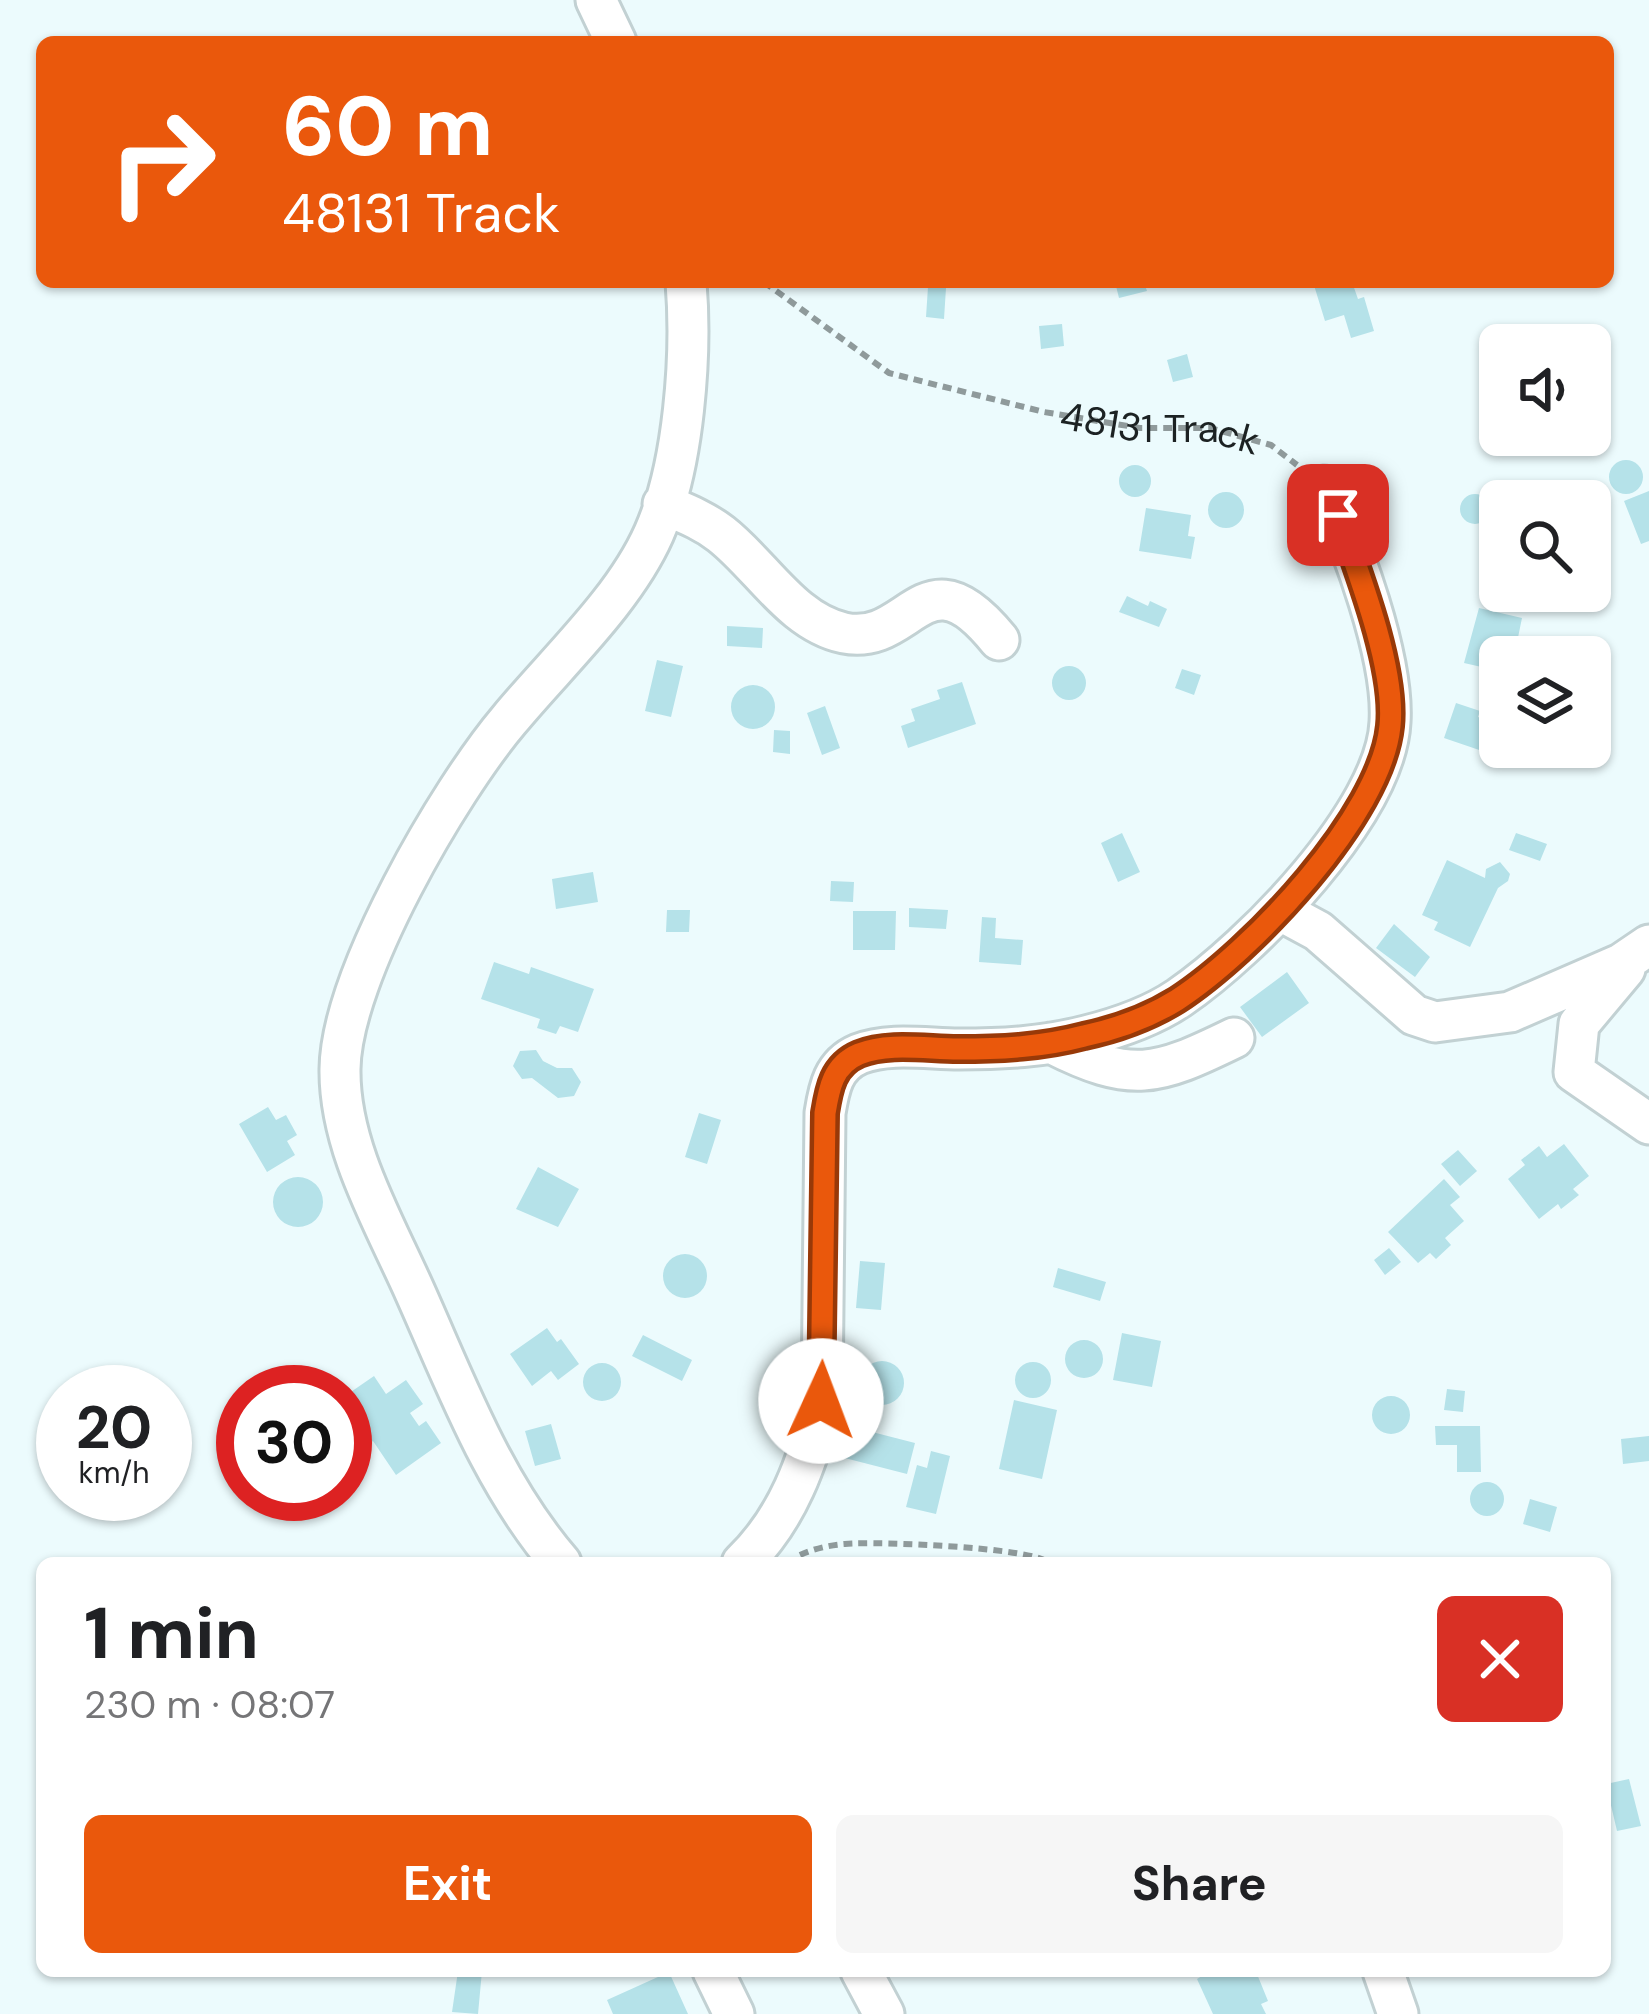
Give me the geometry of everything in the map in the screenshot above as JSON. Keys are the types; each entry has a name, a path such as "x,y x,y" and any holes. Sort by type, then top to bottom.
{"street":[{"path":"596,0 613,36"},
{"path":"557,1557 484,1448 358,1162 340,1070 346,1023 365,966 460,787 505,724 630,574 654,533 671,479 682,402 686,288"},
{"path":"748,1557 771,1534 793,1489 813,1442 821,1401 825,1113 830,1083 840,1066 858,1054 882,1048 1029,1048 1131,1024 1178,999 1305,884 1383,763 1390,724 1389,685 1349,546 1324,485"},
{"path":"663,504 724,536 808,617 829,628 864,634 934,600 951,600 982,618 1000,640"},
{"path":"1279,910 1318,932 1414,1015 1435,1022 1510,1012 1621,964 1647,943"},
{"path":"1647,943 1579,1024 1574,1072 1649,1124"},
{"path":"1052,1043 1110,1068 1156,1072 1234,1038"},
{"path":"715,1977 734,2014"},
{"path":"864,1977 884,2014"},
{"path":"1385,1977 1398,2014"}],"path":[{"name":"48131 Track","path":"772,288 889,373 1044,412 1140,428 1210,428 1270,445 1324,485"},
{"path":"796,1557 848,1543 1000,1550 1043,1557"}],"building":[{"path":"928,288 946,288 944,319 926,317"},
{"path":"1116,288 1147,291 1119,298"},
{"path":"1315,288 1354,288 1358,299 1364,297 1374,331 1351,338 1344,315 1325,321"},
{"path":"1062,324 1064,346 1041,349 1039,326"},
{"path":"1187,354 1193,377 1173,382 1167,360"},
{"path":"1619,461 1633,461 1642,470 1642,484 1633,493 1619,493 1611,485 1610,470"},
{"path":"1135,465 1146,470 1151,481 1146,492 1135,497 1124,492 1119,481 1124,470"},
{"path":"1649,491 1649,541 1641,544 1624,501"},
{"path":"1226,492 1239,497 1244,510 1239,523 1226,528 1213,523 1208,510 1213,497"},
{"path":"1479,495 1479,523 1475,524 1464,520 1460,509 1464,498"},
{"path":"1146,508 1191,515 1188,536 1195,537 1191,559 1139,551"},
{"path":"1127,596 1167,609 1159,627 1119,612"},
{"path":"1479,608 1479,612 1522,618 1518,636 1479,636 1479,666 1464,663"},
{"path":"727,626 763,628 762,648 727,646"},
{"path":"657,660 683,666 671,717 645,711"},
{"path":"1069,666 1081,671 1086,683 1081,695 1069,700 1057,695 1052,683 1057,671"},
{"path":"1182,669 1201,675 1194,695 1175,688"},
{"path":"962,682 976,724 908,748 901,726 915,721 911,709 940,699 937,690"},
{"path":"753,685 769,691 775,707 769,723 753,729 737,723 731,707 737,691"},
{"path":"1456,703 1479,711 1479,750 1444,738"},
{"path":"825,706 840,748 822,755 807,713"},
{"path":"774,730 790,731 790,754 773,752"},
{"path":"1122,833 1140,872 1118,882 1101,843"},
{"path":"1516,833 1547,844 1540,861 1509,850"},
{"path":"1447,860 1485,878 1486,869 1500,862 1510,874 1498,888 1470,947 1434,930 1438,922 1422,915"},
{"path":"593,872 598,902 556,909 552,879"},
{"path":"831,881 854,882 853,902 830,901"},
{"path":"909,908 948,910 946,929 909,927"},
{"path":"667,910 690,910 689,932 666,932"},
{"path":"853,911 896,911 895,950 853,950"},
{"path":"982,917 996,918 995,938 1023,940 1021,965 979,962"},
{"path":"1394,924 1430,957 1415,977 1376,948"},
{"path":"494,962 529,974 531,967 594,989 578,1032 560,1026 556,1034 537,1028 540,1019 481,999"},
{"path":"1287,972 1309,1003 1262,1037 1240,1007"},
{"path":"536,1050 543,1061 557,1068 572,1068 581,1082 574,1096 558,1098 532,1078 522,1079 513,1066 520,1051"},
{"path":"268,1107 276,1120 286,1115 297,1135 287,1141 295,1155 267,1172 239,1124"},
{"path":"699,1113 721,1120 707,1164 685,1157"},
{"path":"1564,1144 1589,1176 1573,1189 1579,1195 1539,1219 1508,1179 1539,1146 1547,1157"},
{"path":"1458,1150 1477,1171 1460,1186 1441,1164"},
{"path":"538,1167 579,1189 558,1227 516,1209"},
{"path":"288,1178 308,1178 322,1192 322,1212 308,1226 288,1226 274,1212 274,1192"},
{"path":"1444,1179 1460,1197 1450,1205 1464,1221 1445,1238 1451,1245 1436,1259 1430,1253 1418,1263 1388,1232"},
{"path":"1389,1248 1401,1262 1385,1275 1374,1260"},
{"path":"685,1254 701,1260 707,1276 701,1292 685,1298 669,1292 663,1276 669,1260"},
{"path":"860,1261 885,1263 881,1310 856,1308"},
{"path":"1058,1268 1106,1282 1100,1301 1053,1287"},
{"path":"547,1328 579,1364 558,1380 551,1371 532,1386 510,1354"},
{"path":"1122,1333 1161,1341 1152,1387 1113,1380"},
{"path":"643,1335 692,1360 682,1381 632,1356"},
{"path":"1084,1340 1097,1346 1103,1359 1097,1372 1084,1378 1071,1372 1065,1359 1071,1346"},
{"path":"882,1361 898,1367 904,1383 898,1399 882,1405 866,1399 860,1383 866,1367"},
{"path":"1033,1362 1045,1368 1051,1380 1045,1392 1033,1398 1021,1392 1015,1380 1021,1368"},
{"path":"602,1363 615,1369 621,1382 615,1395 602,1401 589,1395 583,1382 589,1369"},
{"path":"372,1377 386,1394 406,1380 423,1404 410,1413 419,1426 426,1421 441,1443 396,1475 372,1442"},
{"path":"1447,1389 1465,1391 1463,1412 1444,1410"},
{"path":"1391,1396 1405,1401 1410,1415 1405,1429 1391,1434 1377,1429 1372,1415 1377,1401"},
{"path":"1014,1400 1057,1410 1042,1479 999,1469"},
{"path":"551,1424 561,1459 535,1466 525,1431"},
{"path":"841,1424 915,1443 907,1474 833,1455"},
{"path":"1435,1426 1480,1426 1481,1472 1457,1472 1457,1445 1436,1445"},
{"path":"1649,1436 1649,1461 1623,1464 1621,1439"},
{"path":"931,1451 950,1456 936,1514 906,1507 917,1465 927,1468"},
{"path":"1487,1482 1499,1487 1504,1499 1499,1511 1487,1516 1475,1511 1470,1499 1475,1487"},
{"path":"1530,1499 1557,1507 1550,1532 1523,1524"},
{"path":"1629,1779 1641,1826 1617,1831 1611,1783"},
{"path":"457,1977 481,1977 478,2014 452,2012"},
{"path":"658,1977 671,1977 688,2014 613,2014 607,2000"},
{"path":"1258,1977 1268,2001 1261,2004 1266,2014 1213,2014 1197,1979"}],"route":[{"path":"821,1401 825,1113 830,1083 840,1066 858,1054 882,1048 1029,1048 1131,1024 1178,999 1279,910 1305,884 1362,799 1383,763 1390,724 1389,685 1338,515"}]}
